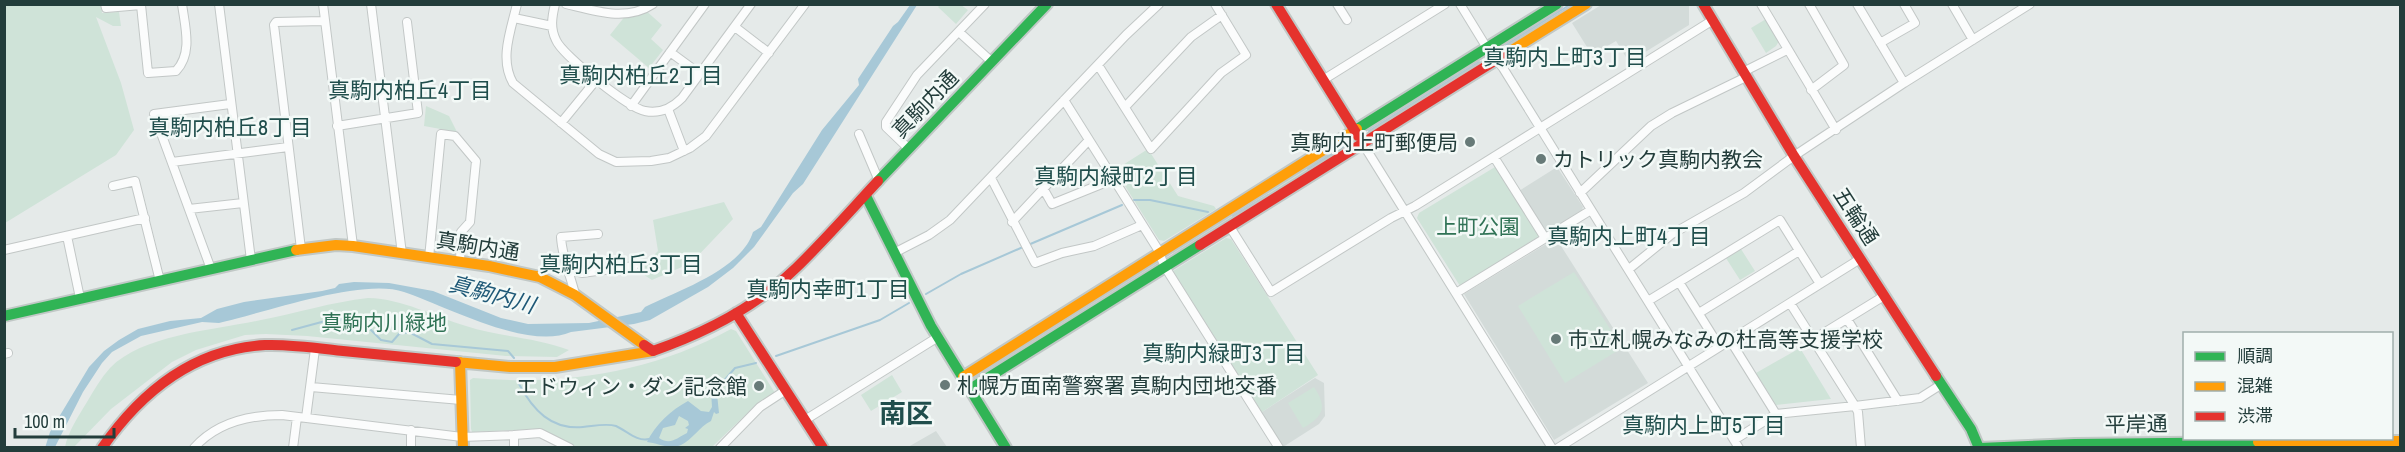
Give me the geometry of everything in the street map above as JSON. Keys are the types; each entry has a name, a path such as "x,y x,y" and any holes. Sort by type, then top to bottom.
{"main road":[{"name":"真駒内通","path":"4,316 301,249 336,245 514,270 540,277 575,295 653,351 701,332 736,314 770,291 795,269 1047,4"},
{"path":"1276,4 1363,144"},
{"path":"963,377 1557,4"},
{"path":"970,389 1586,4"},
{"name":"五輪通","path":"1703,4 1794,156 1971,429 1979,447"},
{"path":"866,196 938,337 1006,447"},
{"path":"736,314 823,447"},
{"path":"102,447 117,425 141,398 160,383 197,362 239,349 257,346 315,349 540,368 584,365 653,351"},
{"path":"460,362 463,442"},
{"name":"平岸通","path":"1979,447 2400,441"}],"street":[{"path":"105,4 106,8 147,4"},
{"path":"141,5 148,73 176,71 183,63 187,47 182,4"},
{"path":"219,4 251,260"},
{"path":"323,4 353,246"},
{"path":"371,4 402,254"},
{"path":"517,4 506,59 510,77 518,88 561,123 605,158 616,162 657,160 684,151 711,131 805,4"},
{"path":"555,4 552,26 562,50 631,106 651,112 668,109 679,102 751,4"},
{"path":"566,4 624,15 641,11 653,4"},
{"path":"631,106 705,4"},
{"path":"909,149 886,127 886,122 917,75 985,4"},
{"path":"894,253 942,227 1098,64 1159,4"},
{"path":"1098,64 1151,149 1221,73 1246,54 1215,4"},
{"path":"1337,4 1347,20"},
{"path":"1323,80 1445,4"},
{"path":"1460,4 1629,269 1737,444 1776,414 1920,398 1941,384"},
{"path":"1761,4 1836,130"},
{"path":"1809,4 1844,65 1811,90"},
{"path":"1857,4 1904,83"},
{"path":"1880,43 1914,23 1904,4"},
{"path":"1952,4 1973,40"},
{"path":"1629,269 1672,234 1744,193 1794,156 1904,83 2030,4"},
{"path":"1125,107 1191,37 1222,15"},
{"path":"514,18 552,26"},
{"path":"1230,227 1271,292 1494,157 1713,20"},
{"path":"301,249 274,25 276,22 324,21"},
{"path":"337,126 418,113 407,22"},
{"path":"735,27 769,53"},
{"path":"959,32 992,62"},
{"path":"1580,193 1651,126 1787,50"},
{"path":"670,52 700,74"},
{"path":"561,123 597,79"},
{"path":"1064,100 1160,253 1165,267 1279,447"},
{"path":"211,269 154,114 230,104"},
{"path":"668,109 684,151"},
{"path":"429,258 441,134 455,136 476,161 470,222 461,232 460,262"},
{"path":"859,134 879,181"},
{"path":"1012,222 1089,140"},
{"path":"1363,144 1552,447"},
{"path":"172,162 288,147"},
{"path":"1494,157 1545,238"},
{"path":"991,178 1035,263 1062,253 1094,246 1142,225"},
{"path":"1043,188 1052,204 1114,179"},
{"path":"113,186 135,181 160,281"},
{"path":"189,209 243,203"},
{"path":"1456,293 1591,210"},
{"path":"4,250 145,218"},
{"path":"1648,301 1780,220 1820,284"},
{"path":"575,295 569,270 562,256 561,237 598,234"},
{"path":"66,236 80,298"},
{"path":"1699,313 1799,251"},
{"path":"1558,447 1860,259"},
{"path":"569,270 582,273 634,266"},
{"path":"1679,282 1719,346"},
{"path":"1814,339 1884,296"},
{"path":"1790,303 1858,412 1861,447"},
{"path":"1847,319 1898,401"},
{"path":"805,420 938,337"},
{"path":"1730,340 1776,414"},
{"path":"306,418 315,349"},
{"path":"311,387 461,400"},
{"path":"720,447 760,406 786,390"},
{"path":"194,447 220,428 234,422 266,415 411,430 463,442 540,434 570,447"},
{"path":"293,447 297,417"},
{"path":"411,430 411,447"},
{"path":"514,435 514,447"}],"shaded area":[{"path":"1601,5 1689,5 1689,25 1629,62 1616,41 1592,55 1572,23"},
{"path":"1557,167 1583,207 1582,210 1547,232 1544,231 1519,191"},
{"name":"市立札幌みなみの杜高等支援学校","path":"1556,238 1648,383 1554,440 1464,294"},
{"path":"1315,378 1324,383 1325,416 1319,424 1283,447 1262,412"},
{"path":"936,431 947,447 908,447"}],"green space":[{"path":"5,4 101,5 102,13 119,12 121,26 113,26 96,17 121,83 134,130 116,155 5,223"},
{"path":"940,5 961,5 968,10 956,24 938,7"},
{"path":"644,9 662,25 651,39 663,50 649,68 610,35 626,15"},
{"path":"1766,19 1779,41 1766,53 1751,28"},
{"path":"1475,60 1482,63 1371,134 1368,129 1374,123"},
{"path":"426,106 449,116 457,132 424,126"},
{"path":"1345,141 1350,148 1176,257 1171,250"},
{"path":"1148,149 1178,196 1214,206 1216,209 1164,241 1159,240 1115,170"},
{"name":"上町公園","path":"1495,167 1498,168 1539,233 1538,237 1460,286 1417,218 1419,213"},
{"path":"724,202 733,219 691,263 652,280 641,273 641,261 648,261 658,251 653,220"},
{"path":"1226,238 1231,239 1318,375 1262,412 1173,271"},
{"path":"1739,246 1755,271 1740,280 1724,255"},
{"path":"1157,260 1160,263 1159,267 977,378 975,374"},
{"path":"1574,272 1622,348 1565,383 1518,306"},
{"name":"真駒内川緑地","path":"368,298 394,301 479,330 544,342 569,350 557,357 506,356 307,336 245,335 196,350 172,362 111,409 74,447 65,447 74,424 110,368 141,348 181,335"},
{"path":"731,329 736,331 775,393 757,404 712,447 579,448 540,429 472,432 470,380 473,378 540,380 605,373 669,356"},
{"path":"1800,348 1831,399 1776,405 1756,373"},
{"path":"892,375 902,392 871,411 861,395"},
{"path":"1314,387 1321,401 1321,411 1303,428 1288,403"}],"water":[{"path":"910,5 917,5 803,184 793,193 754,247 733,268 708,287 650,320 553,336 533,336 487,324 404,292 364,289 313,298 219,323 202,322 141,336 112,352 83,392 55,447 45,448 50,432 89,367 104,351 138,329 170,321 201,318 217,309 244,302 322,291 335,288 339,284 354,282 389,283 433,291 501,318 528,324 589,323 641,312 645,307 723,268 736,257 753,232 761,227 822,130 859,85 858,79 893,26"},
{"path":"711,391 717,394 719,413 714,412 711,421 681,445 668,447 647,442 664,418 688,401 701,411 709,412 712,407","holes":["679,416 688,421 689,425 685,428 688,429 687,433 671,441 659,438 663,428 675,425"]}],"waterway":[{"path":"1506,45 1571,4"},
{"path":"1369,131 1479,62"},
{"path":"1308,169 1353,141"},
{"path":"1233,216 1268,195"},
{"path":"1134,200 1150,200 1208,212"},
{"path":"1028,245 1122,205"},
{"path":"926,294 961,274 1023,247"},
{"path":"776,356 880,320 909,303"},
{"path":"292,330 329,320 354,319 370,329 381,340 392,342 399,334 409,332 432,344 508,351 514,358"},
{"path":"712,392 735,368 756,363"},
{"path":"519,384 530,402 552,422 572,427 612,425 636,438 649,439"}],"traffic: fast":[{"path":"878,181 1047,4"},
{"path":"1357,129 1557,4"},
{"path":"866,196 931,326 1006,448"},
{"path":"970,389 1200,245"},
{"path":"4,316 296,250"},
{"path":"1936,376 1971,429 1979,448"},
{"path":"1980,448 2075,444 2258,442"}],"traffic: slow":[{"path":"1512,50 1586,4"},
{"path":"963,377 1357,129"},
{"path":"296,250 336,245 353,246 489,266 540,277 575,295 644,345"},
{"path":"456,362 510,367 555,367 653,351"},
{"path":"460,362 463,448"},
{"path":"2258,442 2400,441"}],"traffic: jam":[{"path":"1276,4 1358,136"},
{"path":"1703,4 1794,156 1936,376"},
{"path":"1200,245 1512,50"},
{"path":"644,345 653,351 692,336 747,307 781,282 806,258 878,181"},
{"path":"736,313 823,448"},
{"path":"102,448 134,409 172,377 215,355 239,348 265,345 294,346 456,362"}],"place":[{"name":"真駒内上町郵便局","path":"1470,142"},
{"name":"カトリック真駒内教会","path":"1541,159"},
{"name":"市立札幌みなみの杜高等支援学校","path":"1556,339"},
{"name":"札幌方面南警察署 真駒内団地交番","path":"945,385"},
{"name":"エドウィン・ダン記念館","path":"759,386"}],"district":[{"name":"真駒内上町3丁目","path":"1565,57"},
{"name":"真駒内柏丘2丁目","path":"641,75"},
{"name":"真駒内柏丘4丁目","path":"410,90"},
{"name":"真駒内柏丘8丁目","path":"230,127"},
{"name":"真駒内緑町2丁目","path":"1116,176"},
{"name":"真駒内上町4丁目","path":"1629,236"},
{"name":"真駒内柏丘3丁目","path":"621,264"},
{"name":"真駒内幸町1丁目","path":"828,289"},
{"name":"真駒内緑町3丁目","path":"1224,353"},
{"name":"南区","path":"906,413"},
{"name":"真駒内上町5丁目","path":"1704,425"}],"water label":[{"name":"真駒内川","path":"492,294"}]}
